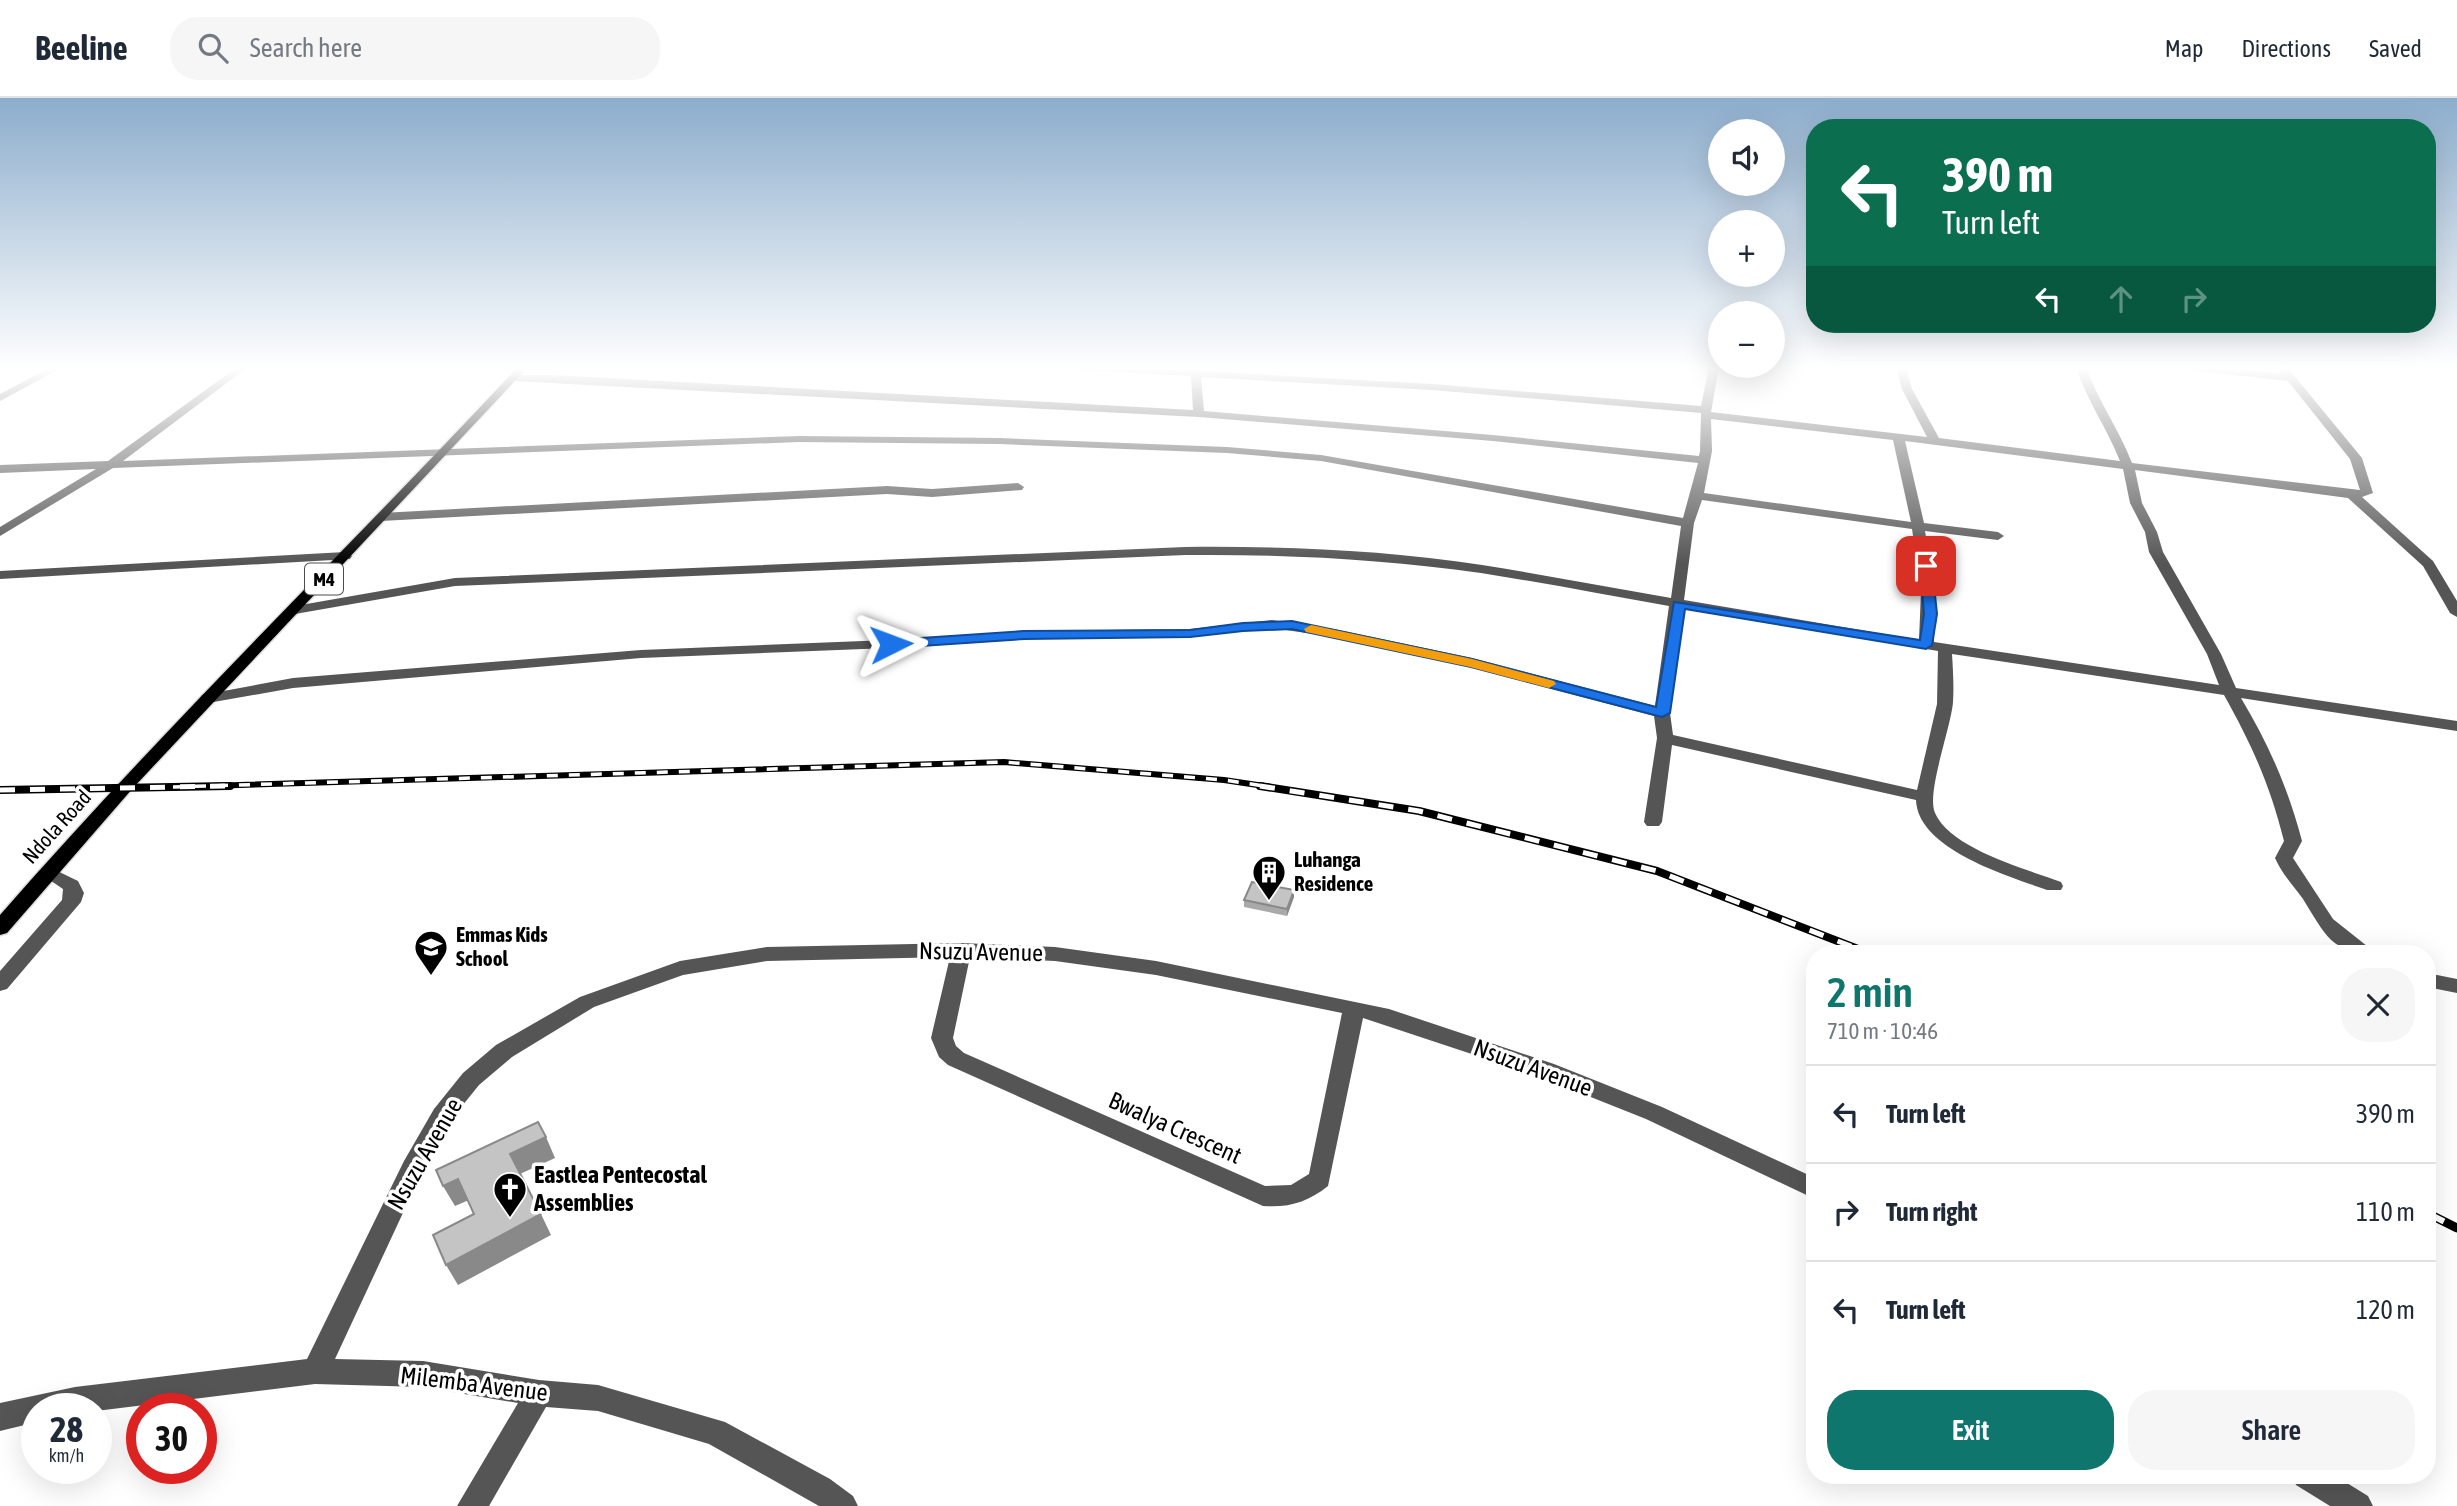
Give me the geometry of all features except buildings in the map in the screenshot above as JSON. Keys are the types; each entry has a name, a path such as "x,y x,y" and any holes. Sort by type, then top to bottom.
{"main road":[{"name":"M4","path":"208,698 463,433"},
{"name":"Ndola Road","path":"0,928 121,789 208,698"}],"street":[{"path":"0,532 109,466 154,433"},
{"path":"1438,433 1704,460"},
{"path":"1653,822 1664,738 1662,713 1688,523 1704,460 1705,433"},
{"path":"1864,433 2353,495 2367,493 2356,458 2335,433"},
{"path":"1930,433 1934,441"},
{"path":"2113,433 2131,475 2136,503 2151,532 2156,552 2214,654 2230,692 2262,748 2283,802 2293,841 2284,858 2326,923 2353,945"},
{"path":"1898,437 1916,525 1924,546 1930,614 1926,645"},
{"path":"0,469 799,439 1000,442 1227,450 1372,465 1688,523"},
{"path":"381,517 873,491 932,493 1018,487"},
{"path":"2353,495 2428,564 2457,613"},
{"path":"1697,496 1799,512 1998,536"},
{"path":"295,610 455,582 818,565 1270,550 1377,556 1480,569 1926,645 2457,726"},
{"path":"0,575 345,556"},
{"path":"208,698 293,683 641,654 914,643 1024,635 1190,634 1272,624 1334,633 1435,655 1662,713"},
{"path":"1945,648 1945,704 1924,797 1926,813 1949,839 1978,857 2054,886"},
{"path":"1664,738 1924,797"},
{"path":"0,984 71,902 74,893 71,885 47,873"},
{"name":"Bwalya Crescent","path":"962,950 942,1038 947,1051 956,1059 1263,1196 1288,1198 1306,1190 1320,1179 1354,1008"},
{"name":"Nsuzu Avenue","path":"315,1371 412,1168 442,1115 471,1079 504,1051 587,1002 680,968 767,954 962,950 1055,954 1156,968 1354,1008 1389,1017 1558,1075 1654,1113 1806,1185"},
{"path":"2436,982 2457,986"},
{"name":"Milemba Avenue","path":"0,1416 75,1400 315,1371 423,1374 539,1393 598,1398 715,1432 820,1489 843,1506"},
{"path":"472,1506 539,1393"},
{"path":"2321,1484 2358,1506"}],"railway":[{"path":"174,787 1004,762 1224,780 1271,787"},
{"path":"174,787 230,786"},
{"path":"1260,786 1419,811 1657,871 1848,945"},
{"path":"0,790 174,787"},
{"path":"2436,1218 2457,1228"}],"slow traffic":[{"path":"1311,629 1472,663 1549,684"}],"place":[{"name":"Luhanga Residence","path":"1269,902"},
{"name":"Emmas Kids School","path":"431,977"},
{"name":"Eastlea Pentecostal Assemblies","path":"510,1219"}],"route":[{"path":"891,644 1024,635 1190,634 1272,624 1292,625 1472,663 1662,713 1679,604 1926,645 1930,614 1926,566"}]}
